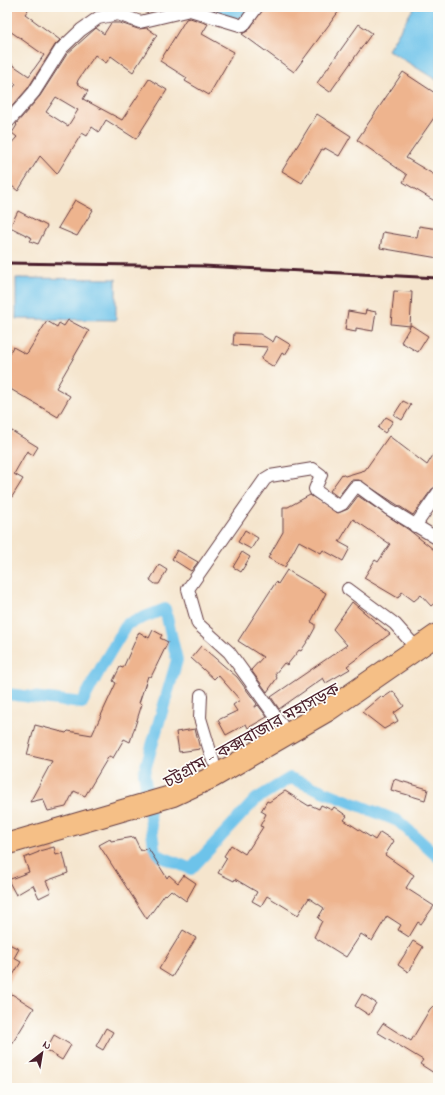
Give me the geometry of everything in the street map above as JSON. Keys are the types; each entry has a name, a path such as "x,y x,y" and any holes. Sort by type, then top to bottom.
{"highway":[{"name":"চট্টগ্রাম - কক্সবাজার মহাসড়ক","path":"169,791 213,761 281,724 438,624"},
{"path":"7,844 213,777 327,711 438,634"},
{"path":"7,831 76,813 130,803"}],"street":[{"path":"7,124 34,92 61,49 80,30 98,18 118,14 140,22 190,10 210,18 243,26 257,7"},
{"path":"281,724 229,652 198,624 188,589 265,478 270,476 317,472 316,491 338,506 342,504 354,488 358,486 415,526 438,539"},
{"path":"415,526 438,493"},
{"path":"348,589 395,624 411,642"},
{"path":"201,695 200,718 213,761"}],"water":[{"path":"193,7 251,7 238,19"},
{"path":"414,7 438,7 438,81 388,50"},
{"path":"16,278 116,279 116,320 16,319"}],"building":[{"path":"10,7 30,7 25,14 60,40 55,45 28,88 7,112 7,97 16,84 7,78 7,61 29,76 44,55 7,29 7,13"},
{"path":"264,7 342,7 294,72 242,34 249,30"},
{"path":"190,18 208,24 202,34 234,52 209,95 185,81 187,78 160,61 186,19"},
{"path":"111,23 120,23 138,29 147,28 157,35 133,72 111,56 106,63 95,55 77,83 88,91 83,99 122,120 149,79 167,90 136,139 106,120 99,132 92,127 87,136 82,133 57,174 40,156 18,191 7,182 7,148 17,137 12,133 17,125 16,124 40,96 67,54 96,28 104,34","holes":["56,97 78,110 68,126 46,112"]},
{"path":"359,24 372,33 330,92 317,83"},
{"path":"403,72 438,95 438,112 406,158 438,177 438,203 403,182 407,175 357,140"},
{"path":"317,114 351,136 339,156 325,148 324,150 322,149 302,183 282,171"},
{"path":"75,200 93,210 77,236 58,228"},
{"path":"18,211 47,226 38,244 30,241 32,238 10,227"},
{"path":"419,226 438,229 438,258 380,248 383,232 417,238"},
{"path":"394,291 412,292 410,326 391,324"},
{"path":"366,310 376,312 373,331 356,328 356,332 345,330 348,311 365,314"},
{"path":"68,320 89,331 56,388 70,396 58,417 7,387 7,357 13,347 26,354 47,321 57,327 59,323 64,326"},
{"path":"411,325 428,336 418,352 401,342"},
{"path":"234,333 260,334 273,342 276,336 291,345 285,355 282,353 274,367 261,359 268,347 233,345"},
{"path":"403,401 411,405 402,420 394,415"},
{"path":"386,417 393,421 385,433 378,428"},
{"path":"7,428 38,447 33,455 27,451 14,474 23,479 7,505"},
{"path":"389,436 427,465 438,447 438,486 432,489 413,515 359,480 351,480 338,497 330,491 342,474 345,476 365,470"},
{"path":"310,495 338,513 348,509 358,496 409,530 438,553 438,600 431,606 421,595 414,601 402,592 398,598 364,578 375,560 378,562 390,544 353,519 339,542 350,548 343,561 323,550 321,553 299,541 285,567 268,558 283,532 283,507 288,507"},
{"path":"245,530 258,538 251,549 238,542"},
{"path":"177,550 198,562 191,571 172,559"},
{"path":"242,552 250,557 241,572 233,567"},
{"path":"159,565 167,570 159,584 155,584 150,580"},
{"path":"287,570 326,593 311,622 315,624 315,628 309,639 301,651 299,650 287,665 284,663 275,674 277,678 267,692 251,670 263,657 238,641 276,582 278,584"},
{"path":"352,602 390,634 347,666 350,669 326,683 323,678 279,709 271,697 347,645 333,629"},
{"path":"153,630 162,635 160,638 168,642 151,677 148,676 139,703 142,704 130,742 124,739 113,758 109,756 85,796 74,791 66,807 48,811 43,799 30,802 52,761 27,755 35,725 66,733 68,731 92,735 116,683 113,681 120,667 123,668 139,632 149,638"},
{"path":"201,646 237,677 257,704 254,708 258,705 267,717 248,728 246,724 226,735 218,720 237,711 233,705 240,700 218,675 214,679 191,658"},
{"path":"393,691 404,706 394,713 398,721 384,729 362,712 381,696 383,698"},
{"path":"195,729 200,749 179,752 176,732"},
{"path":"394,779 428,789 425,800 391,790"},
{"path":"285,791 309,806 310,805 319,809 321,805 332,810 334,807 347,816 344,820 375,840 380,832 394,841 385,855 414,875 406,888 434,906 421,924 418,922 409,937 398,930 401,925 387,916 372,941 361,934 346,957 314,937 322,921 318,918 324,908 309,898 298,915 267,896 261,906 252,901 257,892 235,879 234,881 218,873 227,858 224,856 231,845 245,854 263,827 260,826 266,814 261,811 267,801 269,802"},
{"path":"134,837 141,851 148,848 167,878 169,875 178,883 184,875 196,883 186,901 171,890 166,895 165,894 147,919 99,845 110,839 111,841"},
{"path":"54,847 56,855 63,853 68,873 46,881 51,892 39,898 33,885 16,895 8,880 29,872 24,858 39,851"},
{"path":"183,930 196,938 172,977 159,969"},
{"path":"413,941 423,947 408,972 398,965"},
{"path":"7,943 19,949 14,958 21,962 7,985"},
{"path":"7,991 34,1008 7,1052"},
{"path":"362,994 376,1003 369,1015 355,1006"},
{"path":"438,1001 438,1066 434,1073 420,1064 423,1060 377,1032 383,1023 411,1041 430,1009"},
{"path":"106,1028 113,1032 103,1050 96,1046"},
{"path":"54,1035 71,1045 62,1060 46,1050"}],"waterway":[{"path":"7,694 82,703 127,624 165,609 177,660 144,773 155,854 191,869 256,799 290,778 398,821 438,857"}],"railway":[{"path":"7,263 203,266 438,278"}]}
